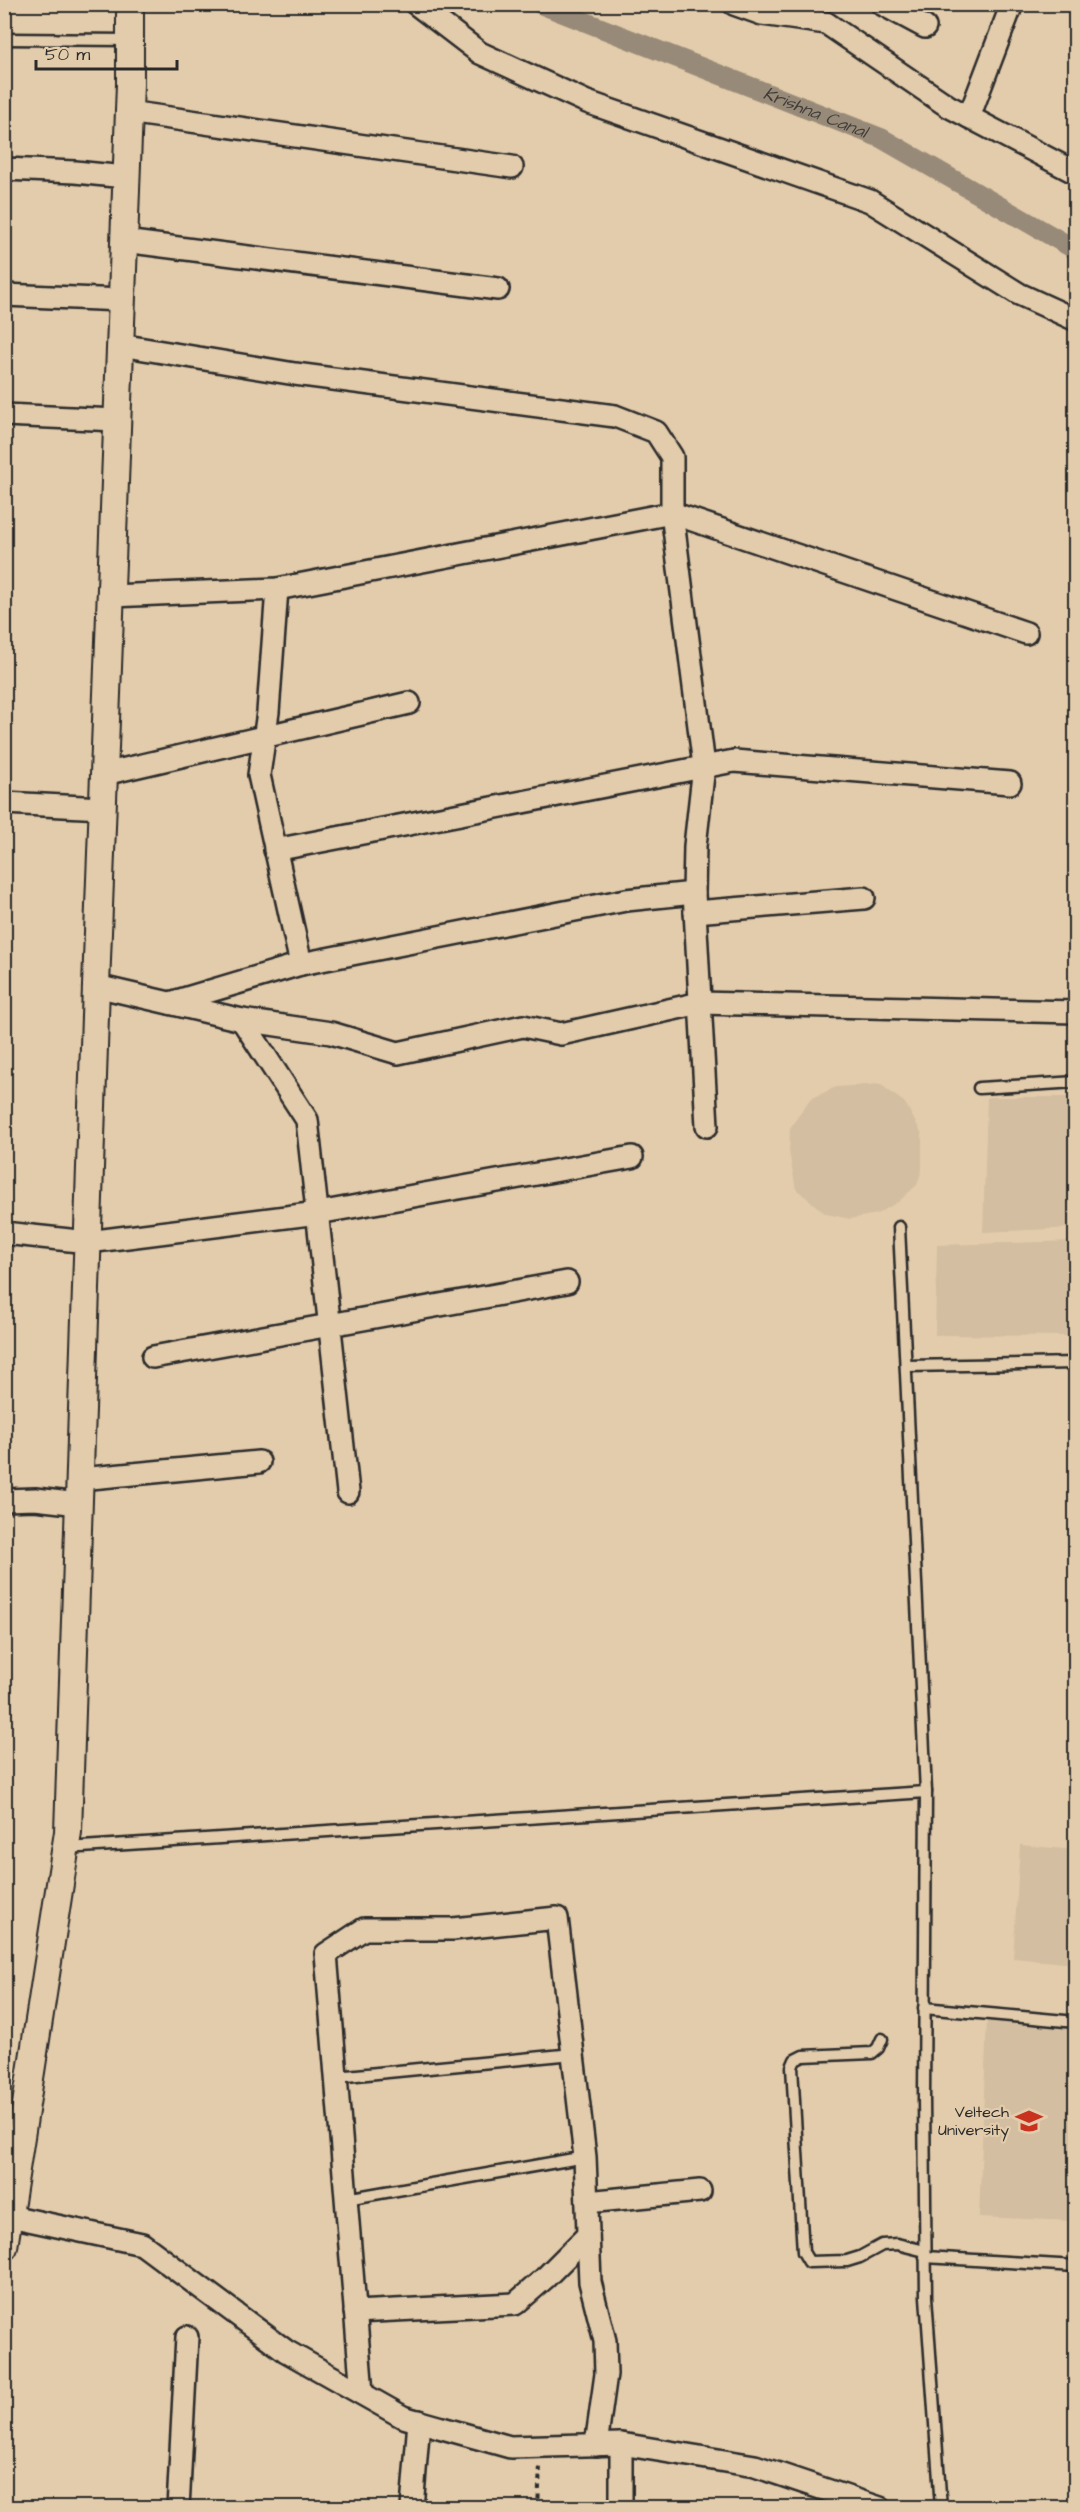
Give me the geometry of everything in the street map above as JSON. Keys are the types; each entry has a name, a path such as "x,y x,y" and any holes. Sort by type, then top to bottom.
{"street":[{"path":"4,2247 10,2216 10,2181 69,1820 96,986 124,241 130,4"},
{"path":"416,4 480,53 587,102 870,201 1019,294 1076,320"},
{"path":"734,4 762,14 826,23 948,106 1076,173"},
{"path":"882,4 925,27"},
{"path":"969,117 1012,4"},
{"path":"128,112 512,167"},
{"path":"4,169 125,177"},
{"path":"124,241 498,289"},
{"path":"4,295 122,300"},
{"path":"120,345 295,374 615,416 656,432 672,458 672,513 704,766 695,846 694,902 706,1126"},
{"path":"4,415 117,420"},
{"path":"111,597 277,589 672,513 1026,633"},
{"path":"277,589 259,776 301,964"},
{"path":"104,774 409,703"},
{"path":"275,850 734,761 1010,783"},
{"path":"4,803 103,808"},
{"path":"170,1003 301,964 626,900 694,902 864,898"},
{"path":"96,986 242,1020 331,1034 398,1053 523,1026 561,1034 700,1003 1076,1012"},
{"path":"242,1020 306,1120 348,1492"},
{"path":"4,1233 88,1242 318,1214 632,1157"},
{"path":"153,1357 567,1282"},
{"path":"4,1500 34,1499 259,1462"},
{"path":"362,2393 326,1954 364,1929 453,1929 557,1918 585,2157 590,2282 605,2341 606,2374 596,2445"},
{"path":"587,2202 700,2191"},
{"path":"10,2216 142,2244 286,2351 403,2417 510,2447 621,2444 755,2466 880,2508"},
{"path":"355,2312 514,2304 545,2278 588,2235"},
{"path":"178,2508 187,2337"},
{"path":"412,2508 419,2421"},
{"path":"621,2444 621,2508"}],"lane":[{"path":"4,39 129,40"},
{"path":"979,1088 1076,1082"},
{"path":"899,1227 926,1792 925,2254 941,2508"},
{"path":"906,1366 1076,1363"},
{"path":"66,1848 926,1792"},
{"path":"924,2008 1076,2022"},
{"path":"882,2039 878,2048 872,2053 803,2056 795,2060 792,2067 803,2252 809,2262 854,2259 882,2245 897,2244 925,2254 1076,2266"},
{"path":"336,2077 573,2054"},
{"path":"346,2199 585,2157"}],"path":[{"path":"538,2508 541,2446"}],"shaded area":[{"path":"880,1084 905,1103 922,1134 922,1169 917,1185 898,1202 877,1214 850,1219 826,1214 796,1189 789,1152 790,1128 810,1099 836,1087"},
{"path":"987,1097 1075,1097 1075,1228 983,1232"},
{"path":"1075,1241 1075,1336 935,1335 937,1245"},
{"path":"1020,1845 1075,1850 1075,1964 1013,1958"},
{"name":"Veltech University","path":"987,2019 1075,2025 1075,2221 979,2217"}],"waterway":[{"name":"Krishna Canal","path":"540,4 881,138 1076,250"}],"place":[{"name":"Veltech University","path":"1029,2121"}]}
